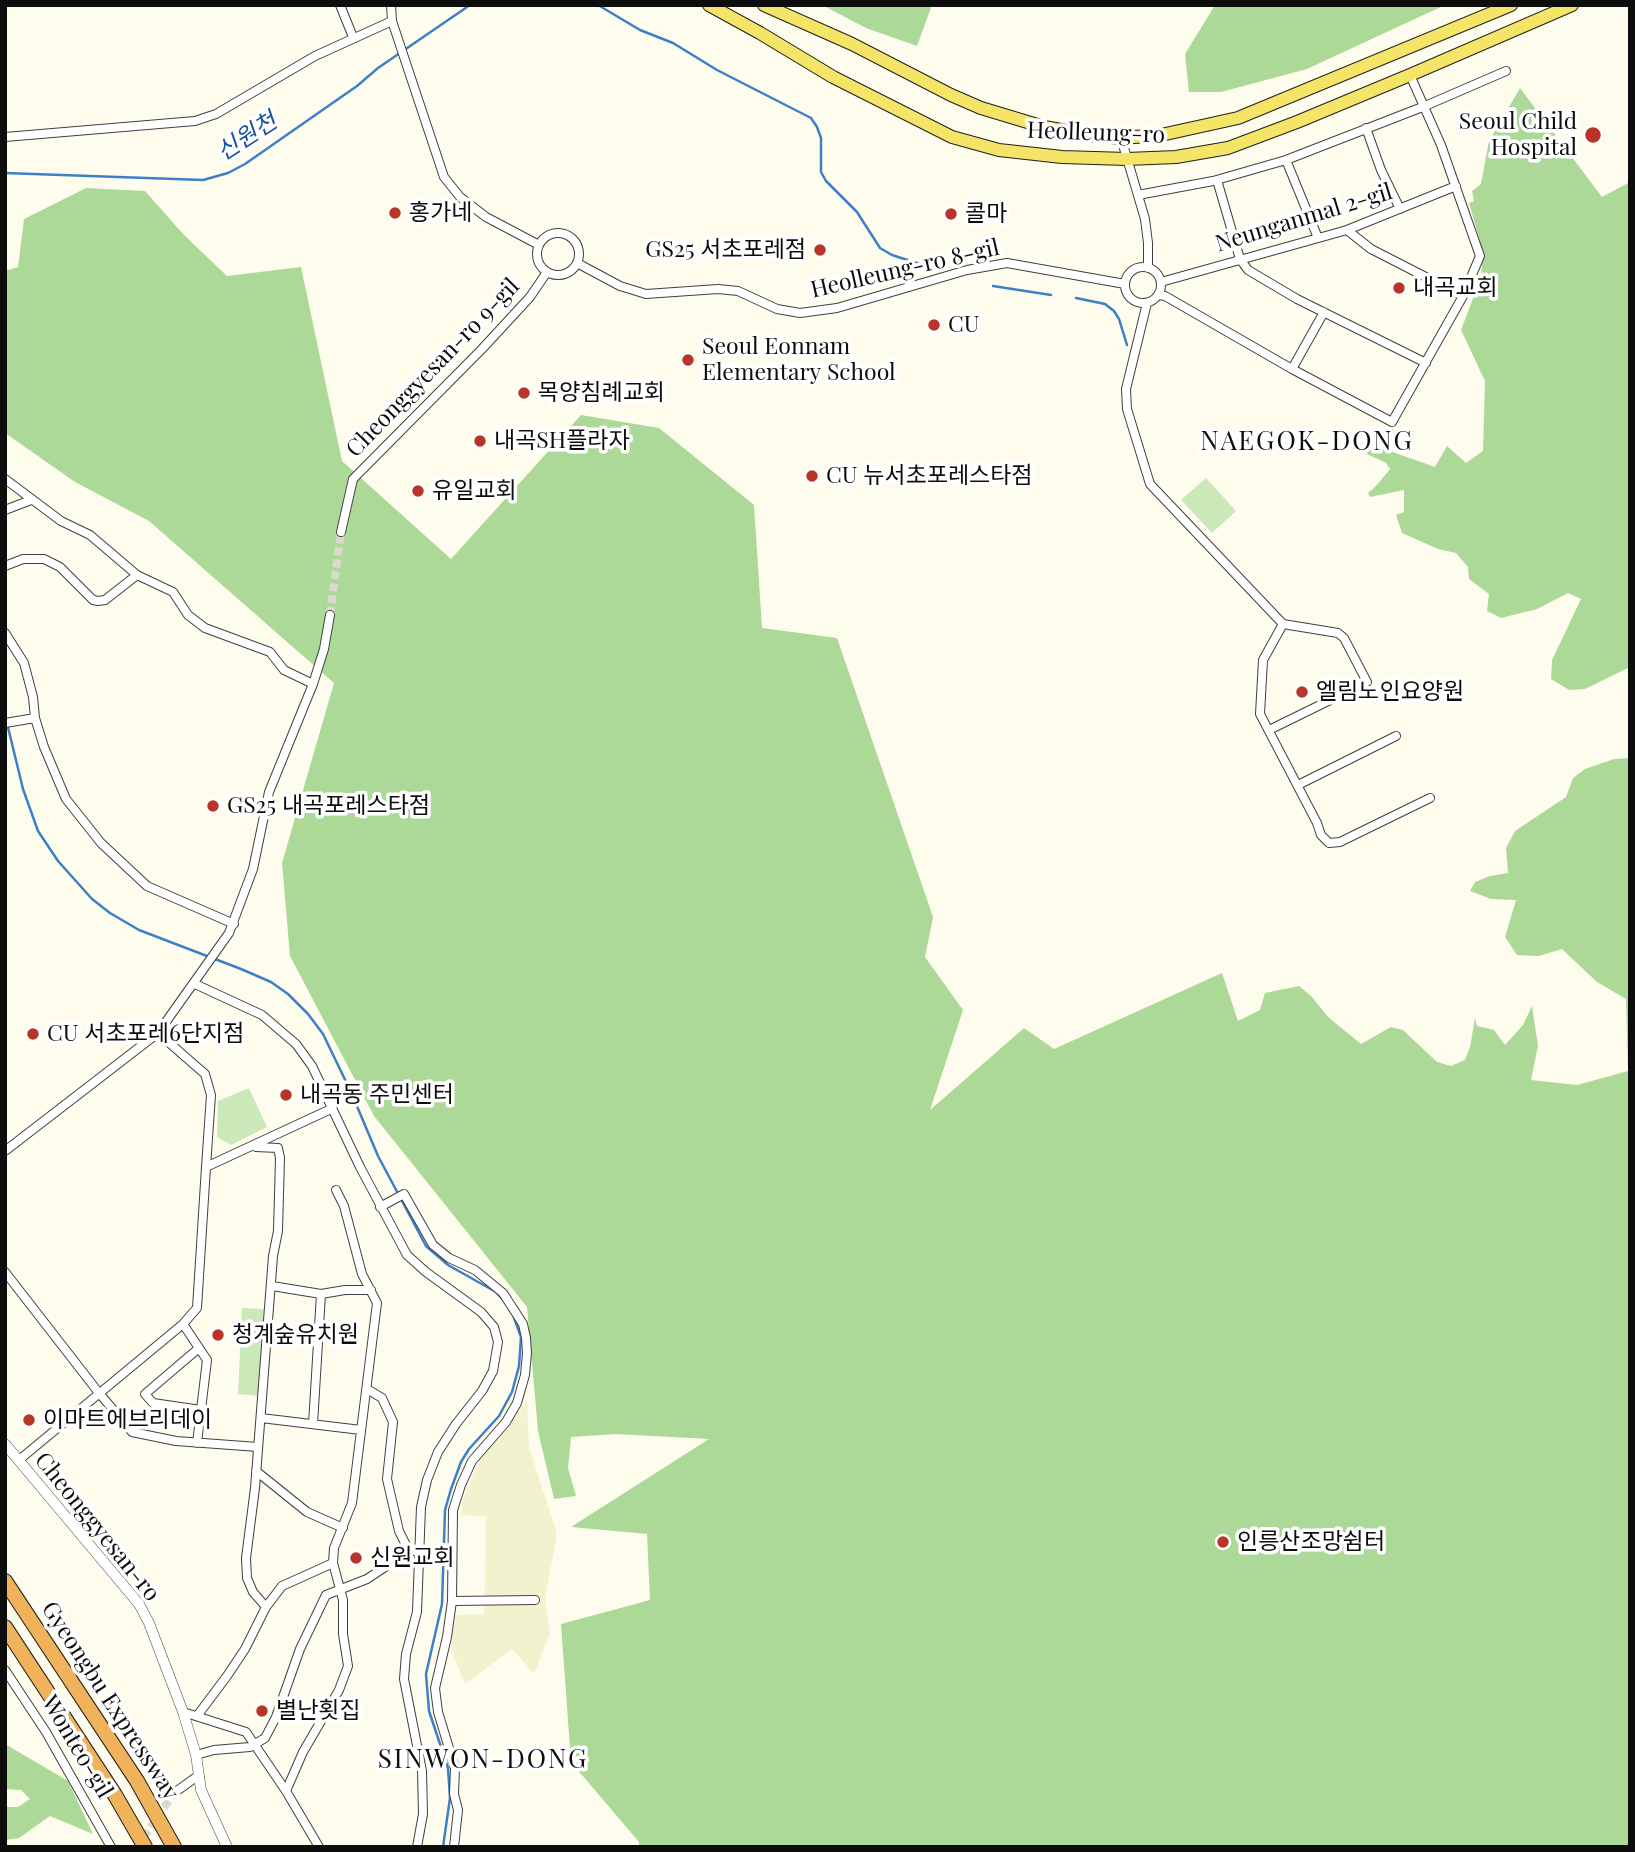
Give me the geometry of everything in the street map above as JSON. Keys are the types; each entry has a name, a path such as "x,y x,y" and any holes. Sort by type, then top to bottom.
{"highway":[{"name":"Gyeongbu Expressway","path":"5,1581 137,1781 174,1847"},
{"name":"Gyeongbu Expressway","path":"5,1627 115,1795 145,1847"}],"main road":[{"name":"Heolleung-ro","path":"709,5 833,77 952,136 999,150 1062,157 1126,159 1176,157 1228,148 1297,122 1572,5"},
{"name":"Heolleung-ro","path":"764,5 852,44 981,108 1044,127 1121,138 1161,135 1238,118 1511,5"}],"street":[{"path":"340,5 353,37"},
{"path":"391,5 392,20 444,177 460,197 486,217 539,245"},
{"path":"5,137 195,121 216,114 315,56 392,20"},
{"path":"1138,195 1217,180 1286,160 1506,71"},
{"path":"1158,295 1165,296 1292,369 1392,422 1463,296 1480,256 1456,186 1410,75"},
{"path":"1366,128 1381,170 1400,209"},
{"path":"1121,138 1145,219 1148,268"},
{"path":"1286,160 1318,237"},
{"path":"1217,180 1240,258 1248,271 1426,363"},
{"name":"Neunganmal 2-gil","path":"1161,282 1347,230 1456,186"},
{"path":"1347,230 1371,249 1463,296"},
{"path":"564,233 570,236 578,248 577,263 569,273 562,275 547,272 540,264 539,245 550,234 564,233"},
{"name":"Heolleung-ro 8-gil","path":"577,263 620,286 646,294 718,289 738,291 777,309 800,313 837,308 967,270 1007,263 1125,284"},
{"path":"1147,303 1131,299 1125,284 1133,271 1148,268 1158,275 1161,282 1158,295 1147,303 1126,389 1127,409 1150,484 1283,624 1338,633 1367,682 1269,730"},
{"name":"Cheonggyesan-ro 9-gil","path":"341,532 353,479 482,349 530,297 547,272"},
{"path":"1292,369 1324,312"},
{"path":"5,479 61,521 90,535 137,575 173,592 188,615 205,628 270,652 284,670 313,684"},
{"path":"5,510 31,500"},
{"path":"5,566 23,559 44,559 60,567 93,600 98,601 105,600 137,575"},
{"path":"5,1151 158,1033 231,929 253,869 269,792 313,684 324,649 330,615"},
{"path":"1283,624 1263,660 1260,715 1298,785 1321,835 1329,843 1339,842 1430,799"},
{"path":"5,633 24,663 33,697 35,718 65,799 102,842 147,886 231,929"},
{"path":"5,723 35,718"},
{"path":"1298,785 1396,736"},
{"path":"196,981 279,1028 296,1044 313,1066 331,1109 407,1255 481,1312 494,1327 498,1342 493,1371 482,1391 438,1452 427,1480 413,1551 416,1612 406,1654 404,1679 422,1771 423,1814 417,1847"},
{"path":"19,1460 183,1324 197,1308 211,1095 205,1074 158,1033"},
{"path":"206,1167 331,1109"},
{"path":"253,1146 278,1148 280,1158 278,1231 246,1558 247,1578 253,1592 266,1607"},
{"path":"286,1791 303,1752 340,1690 348,1666 340,1589 333,1563 334,1548 352,1503 377,1303 362,1274 344,1206 336,1190"},
{"path":"380,1207 404,1194 433,1245 449,1258 475,1270 503,1293 523,1324 526,1338 525,1375 517,1404 506,1422 472,1461 453,1510 452,1601 435,1688 438,1712 455,1768 454,1794 458,1810 454,1847"},
{"path":"5,1272 132,1432 197,1443 258,1447"},
{"path":"271,1286 321,1294 370,1290"},
{"path":"313,1424 321,1294"},
{"path":"183,1324 206,1360 197,1443"},
{"path":"199,1348 145,1394 153,1403 201,1409"},
{"path":"367,1388 382,1398 393,1422 387,1479 399,1531 413,1551"},
{"path":"261,1418 361,1430"},
{"name":"Cheonggyesan-ro","path":"5,1444 139,1604 183,1712 201,1790 228,1844"},
{"path":"256,1471 307,1512 343,1528"},
{"path":"195,1755 214,1750 250,1747 265,1738 276,1717 300,1649 326,1595 367,1579 413,1551"},
{"path":"197,1716 245,1649 266,1607 282,1586 333,1563"},
{"path":"452,1601 535,1600"},
{"name":"Wonteo-gil","path":"5,1670 36,1715 111,1847"},
{"path":"183,1712 246,1732 286,1791 319,1847"},
{"path":"174,1793 199,1775"}],"green space":[{"path":"822,5 932,5 917,46 866,28"},
{"path":"1215,5 1445,5 1307,69 1221,92 1189,92 1185,54"},
{"path":"1520,88 1602,197 1630,182 1630,667 1585,689 1569,690 1551,679 1552,660 1581,599 1568,593 1537,609 1501,618 1487,611 1489,594 1469,579 1468,567 1456,553 1438,549 1402,533 1396,515 1404,512 1404,490 1370,497 1368,493 1390,469 1386,463 1367,454 1370,444 1435,467 1447,446 1466,463 1483,451 1485,381 1461,330 1481,278 1483,252 1469,203 1474,201 1472,191 1481,184 1489,141"},
{"path":"86,188 145,191 184,235 227,276 301,267 342,461 451,559 581,415 659,428 754,505 762,628 837,638 933,917 925,957 963,1010 930,1110 1024,1028 1054,1049 1222,973 1238,1021 1260,1010 1265,993 1299,986 1328,1017 1361,1044 1391,1027 1403,1030 1437,1062 1451,1066 1465,1060 1475,1018 1477,1026 1494,1030 1505,1045 1523,1025 1532,1006 1538,1046 1531,1080 1577,1085 1628,1071 1626,999 1597,982 1562,949 1539,956 1517,955 1505,937 1516,900 1491,899 1470,891 1475,882 1508,873 1506,848 1515,831 1566,797 1573,778 1585,769 1614,759 1630,758 1630,1847 639,1847 639,1842 571,1762 561,1624 650,1600 647,1534 571,1527 709,1439 616,1434 571,1437 568,1468 576,1496 554,1499 538,1431 527,1307 374,1116 290,956 282,863 334,683 149,521 75,482 5,433 5,271 18,267 24,219"},
{"path":"1206,478 1236,511 1212,533 1181,500"},
{"path":"249,1088 267,1127 231,1145 217,1137 218,1101"},
{"path":"242,1308 264,1309 260,1396 238,1394"},
{"path":"527,1400 529,1447 557,1533 545,1599 550,1634 534,1674 512,1649 465,1684 451,1649 456,1615 484,1614 486,1516 461,1515 463,1499 480,1458 508,1429"},
{"path":"5,1744 68,1781 93,1834 50,1816 19,1838 5,1840 5,1807 18,1807 30,1799 21,1790 5,1789"}],"waterway":[{"name":"신원천","path":"5,173 203,180 228,173 245,164 470,5"},
{"path":"598,5 640,30 673,43 717,70 811,118 821,138 821,172 826,181 857,212 880,248 892,255 932,268"},
{"path":"993,286 1051,295"},
{"path":"1076,298 1105,304 1114,311 1127,345"},
{"path":"5,715 23,789 38,831 58,861 92,899 139,930 241,969 271,982 288,994 323,1034 378,1156 426,1246 448,1265 496,1292 504,1301"},
{"path":"443,1847 450,1798 448,1768 429,1711 426,1674 442,1604 445,1510 461,1462 469,1449 499,1416 512,1392 519,1366 521,1337 513,1315"}],"tunnel":[{"path":"330,615 341,532"},
{"path":"137,1847 174,1793"}],"place":[{"name":"Seoul Child Hospital","path":"1593,135"},
{"name":"홍가네","path":"395,213"},
{"name":"콜마","path":"951,214"},
{"name":"GS25 서초포레점","path":"820,250"},
{"name":"내곡교회","path":"1399,288"},
{"name":"CU","path":"934,325"},
{"name":"Seoul Eonnam Elementary School","path":"688,360"},
{"name":"목양침례교회","path":"524,393"},
{"name":"내곡SH플라자","path":"480,441"},
{"name":"CU 뉴서초포레스타점","path":"812,476"},
{"name":"유일교회","path":"418,491"},
{"name":"엘림노인요양원","path":"1302,692"},
{"name":"GS25 내곡포레스타점","path":"213,806"},
{"name":"CU 서초포레6단지점","path":"33,1034"},
{"name":"내곡동 주민센터","path":"286,1095"},
{"name":"청계숲유치원","path":"218,1335"},
{"name":"이마트에브리데이","path":"29,1420"},
{"name":"인릉산조망쉼터","path":"1223,1542"},
{"name":"신원교회","path":"356,1558"},
{"name":"별난횟집","path":"262,1711"}],"district":[{"name":"NAEGOK-DONG","path":"1307,442"},
{"name":"SINWON-DONG","path":"483,1760"}]}
